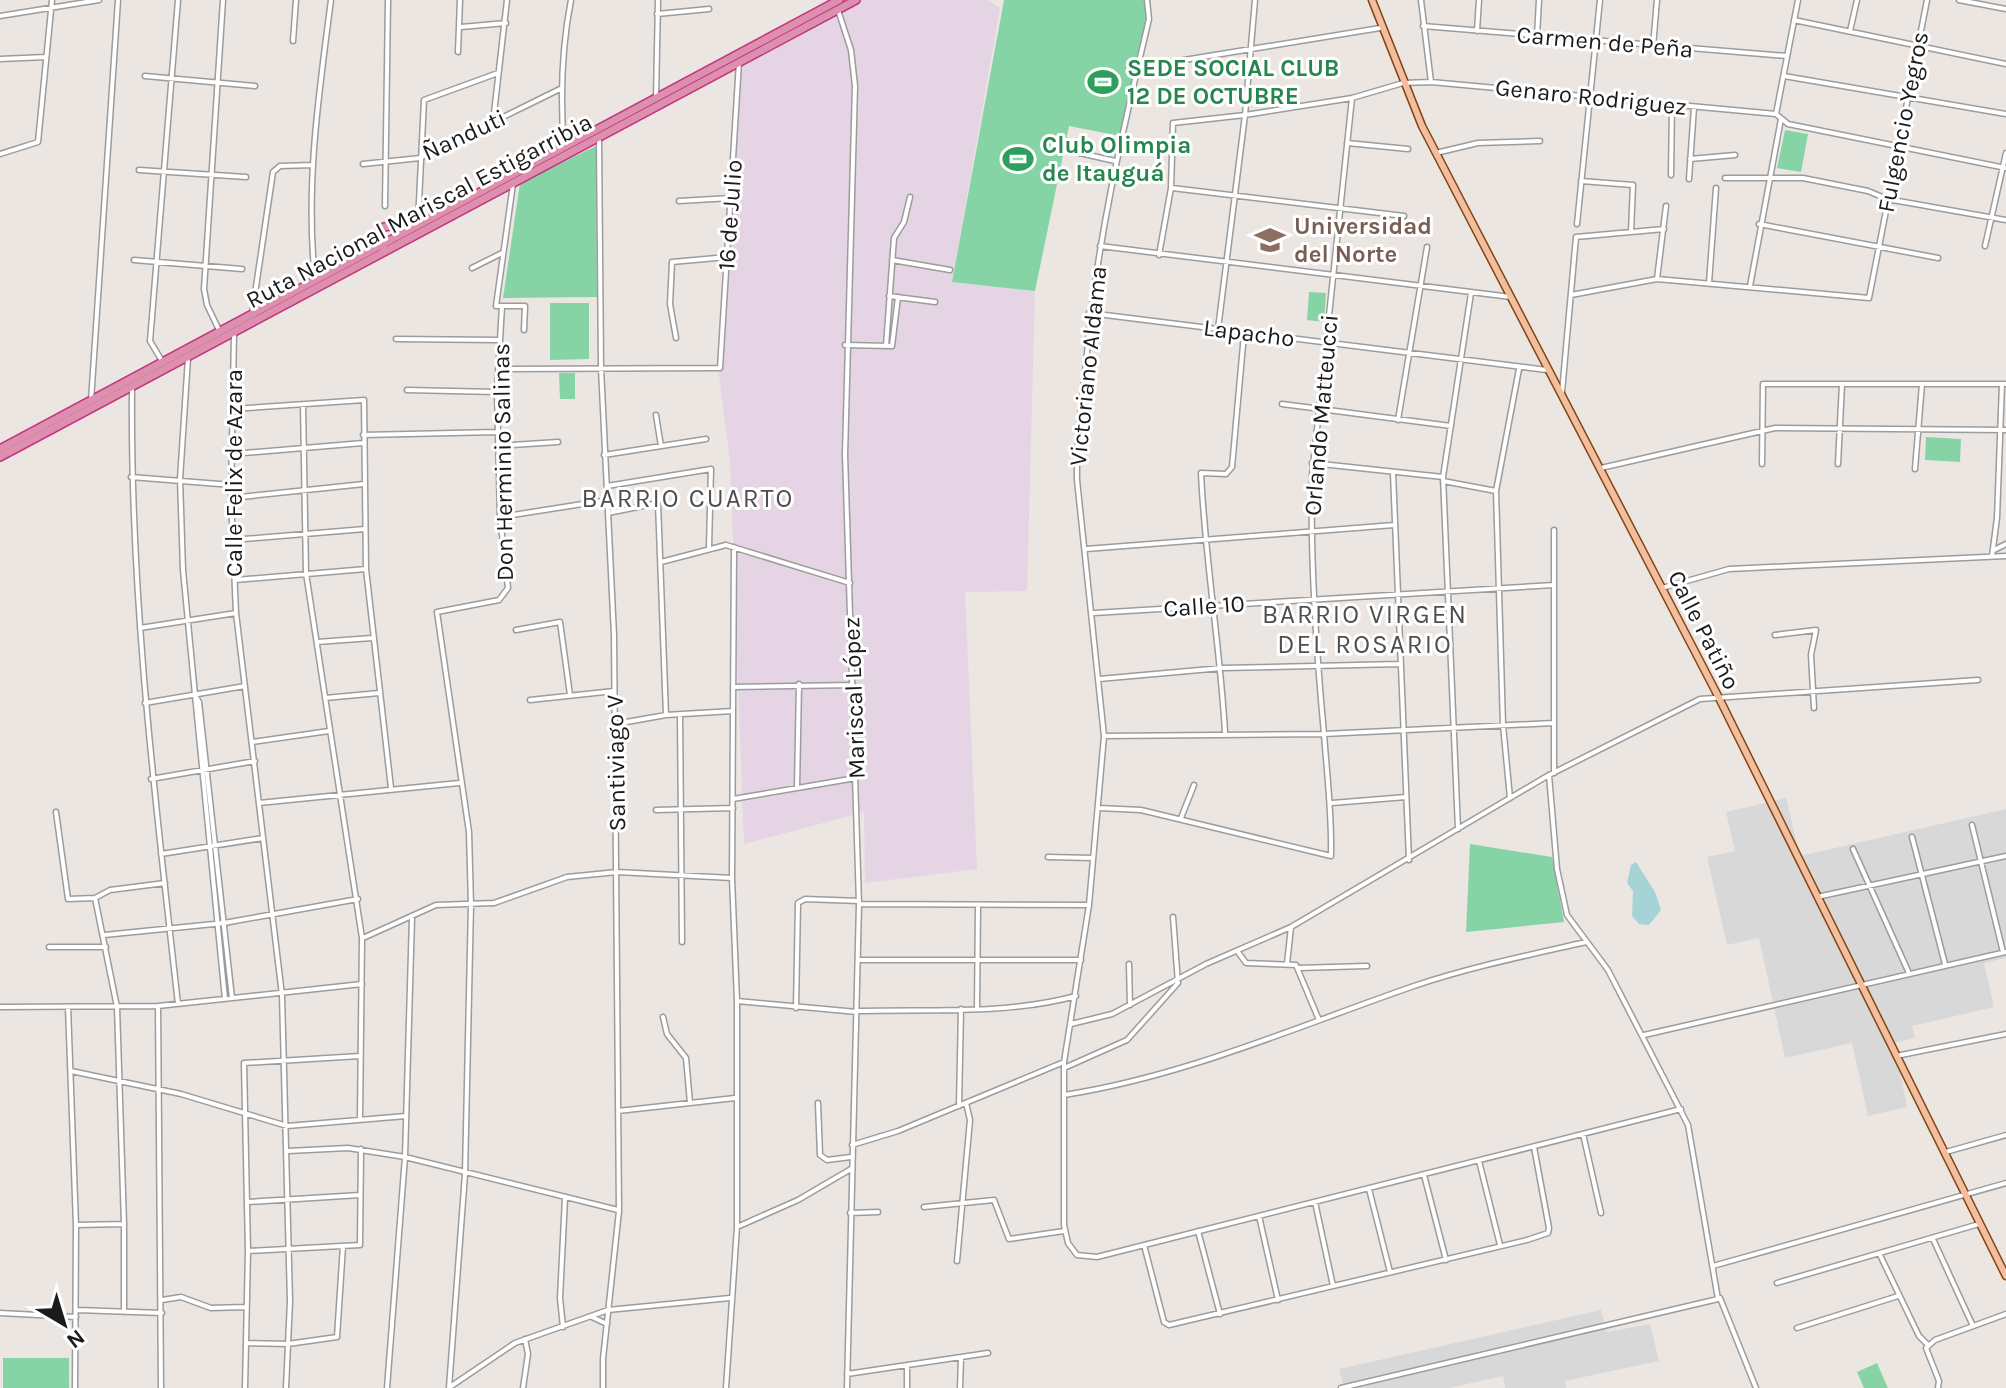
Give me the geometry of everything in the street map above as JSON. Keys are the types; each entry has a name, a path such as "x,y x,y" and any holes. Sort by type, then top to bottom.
{"highway":[{"name":"Ruta Nacional Mariscal Estigarribia","path":"0,457 234,333 564,148 837,3 856,0"},
{"name":"Ruta Nacional Mariscal Estigarribia","path":"0,449 315,281 513,184 739,62 837,3"},
{"path":"383,247 377,234 384,227 429,221"}],"main road":[{"name":"Calle Patiño","path":"1372,0 1403,83 1436,153 1718,696 1815,898 2006,1276"}],"street":[{"path":"29,0 29,10"},
{"path":"0,16 52,3 99,0"},
{"path":"91,401 118,0"},
{"path":"163,363 150,341 178,0"},
{"path":"220,332 207,305 205,266 223,0"},
{"path":"293,41 296,0"},
{"path":"315,281 310,207 331,0"},
{"path":"385,206 388,0"},
{"path":"458,52 460,0"},
{"path":"493,122 507,0"},
{"path":"564,148 560,89 563,38 571,0"},
{"path":"657,99 658,0"},
{"name":"Victoriano Aldama","path":"1064,1231 1064,1065 1089,905 1104,736 1076,442 1089,313 1115,161 1149,19 1147,0"},
{"path":"1218,329 1236,198 1255,0"},
{"path":"1421,0 1431,82"},
{"path":"1477,31 1479,0"},
{"path":"1537,36 1539,0"},
{"path":"1577,224 1600,0"},
{"path":"1653,47 1657,0"},
{"path":"1798,0 1776,114 1781,119 1788,124 2004,167"},
{"path":"1850,31 1857,0"},
{"name":"Fulgencio Yegros","path":"1749,287 1869,298 1927,0"},
{"path":"1959,0 2006,9"},
{"path":"0,154 38,142 52,3"},
{"name":"Mariscal López","path":"837,3 851,50 855,86 845,345 845,454 859,902 847,1388"},
{"path":"657,14 709,9"},
{"path":"1794,20 2006,64"},
{"path":"461,27 506,23"},
{"name":"Carmen de Peña","path":"1423,26 1787,56"},
{"path":"1178,61 1380,28"},
{"path":"0,59 46,57"},
{"name":"16 de Julio","path":"601,368 720,368 739,62"},
{"path":"418,222 424,100 498,73"},
{"path":"145,76 255,86"},
{"path":"1784,76 2006,114"},
{"name":"Genaro Rodriguez","path":"1171,188 1173,123 1352,98 1403,83 1431,82 1776,114"},
{"name":"Ñanduti","path":"363,164 420,158 560,89"},
{"name":"Orlando Matteucci","path":"1181,818 1331,856 1332,803 1324,734 1311,531 1312,463 1352,98"},
{"path":"1671,175 1672,105"},
{"path":"1689,179 1694,107"},
{"path":"1571,295 1657,279 1749,287 1781,119"},
{"name":"Santiviago V","path":"599,138 601,368 615,724 619,1211 603,1388"},
{"path":"1436,153 1466,144 1540,141"},
{"path":"1347,143 1408,149"},
{"path":"1071,151 1115,161"},
{"path":"1985,246 1989,216 2006,153"},
{"path":"1689,159 1735,155"},
{"path":"252,315 273,172 280,166 313,165"},
{"path":"139,170 246,177"},
{"path":"1725,178 1820,181 1887,199 2006,220"},
{"path":"1581,181 1633,185 1631,232"},
{"name":"Don Herminio Salinas","path":"459,783 437,612 505,596 509,581 500,517 498,446 497,392 502,306 496,306 513,184"},
{"path":"1159,255 1171,188 1404,216"},
{"path":"1709,283 1716,188"},
{"path":"886,346 894,238 904,222 910,197"},
{"path":"679,201 731,198"},
{"path":"1657,279 1666,206"},
{"path":"1759,224 1810,236 1879,244 1938,258"},
{"path":"1562,392 1576,237 1664,229"},
{"path":"1100,246 1512,297"},
{"path":"1398,420 1427,247"},
{"path":"472,268 503,253"},
{"path":"676,338 670,304 672,262 727,257"},
{"path":"134,260 242,269"},
{"path":"892,260 950,270"},
{"path":"1458,829 1443,479 1471,293"},
{"path":"889,296 935,302"},
{"path":"845,345 894,344 898,297"},
{"path":"502,306 525,306 524,330"},
{"name":"Lapacho","path":"1089,313 1551,371"},
{"name":"Calle Felix de Azara","path":"234,333 231,498 236,613 282,995 288,1151 286,1388"},
{"path":"1225,732 1222,668 1204,539 1201,473 1226,474 1232,467 1244,334"},
{"path":"396,339 499,340"},
{"path":"188,357 180,479 188,620 228,999"},
{"path":"498,369 601,368"},
{"path":"1510,798 1503,725 1496,491 1519,369"},
{"path":"1762,464 1763,384 2004,384 1992,556"},
{"path":"1838,464 1842,384"},
{"path":"1915,469 1922,384"},
{"path":"132,388 135,590 151,779 178,1004"},
{"path":"407,390 497,392"},
{"path":"233,409 364,400 366,569 391,788"},
{"path":"1282,404 1451,426"},
{"path":"303,405 302,490 306,573 362,938 360,1118"},
{"path":"656,415 661,446"},
{"path":"1600,468 1775,428 2003,430"},
{"path":"363,435 498,432"},
{"path":"604,455 706,439"},
{"path":"498,446 558,442"},
{"path":"232,454 363,443"},
{"path":"1312,463 1443,479 1496,491"},
{"path":"607,486 711,469 709,547"},
{"path":"1393,473 1409,860"},
{"path":"131,477 232,485"},
{"path":"231,498 364,484"},
{"path":"500,517 608,500"},
{"path":"608,513 658,503 666,715"},
{"path":"1997,518 2006,514"},
{"path":"1086,549 1394,525"},
{"path":"233,540 365,529"},
{"path":"1554,530 1551,774 1565,906 1572,924 1608,970 1681,1109 1693,1140 1718,1294 1756,1388"},
{"path":"1994,550 2004,543"},
{"path":"661,562 709,547 734,547 850,583"},
{"path":"726,1388 737,1227 737,1001 732,878 734,547"},
{"path":"1662,588 1729,569 2006,556"},
{"path":"235,580 366,569"},
{"name":"Calle 10","path":"1093,613 1554,585"},
{"path":"140,628 236,613"},
{"path":"516,630 560,622 570,695"},
{"path":"1775,635 1816,630 1811,655 1814,708"},
{"path":"317,642 372,638"},
{"path":"1098,679 1222,668 1400,664"},
{"path":"1071,1024 1112,1014 1206,964 1291,927 1551,774 1685,706 1718,696 1978,680"},
{"path":"797,788 799,684"},
{"path":"733,687 853,685"},
{"path":"145,703 245,686"},
{"path":"530,700 614,691"},
{"path":"325,698 379,693"},
{"path":"615,724 666,715 733,711"},
{"path":"680,714 682,942"},
{"path":"1104,736 1225,732 1324,734 1553,723"},
{"path":"252,742 330,730"},
{"path":"151,779 255,761"},
{"path":"733,799 856,778"},
{"path":"259,803 459,783 469,832 471,905 465,1174 449,1388"},
{"path":"1099,808 1141,810 1181,818 1194,785"},
{"path":"1332,803 1406,797"},
{"path":"656,810 733,808"},
{"path":"56,812 68,899 95,898 110,890 165,883"},
{"path":"1644,1035 1909,971 2004,952 1972,825"},
{"path":"1912,837 1945,964"},
{"path":"161,854 263,838"},
{"path":"1853,849 1909,971"},
{"path":"1815,898 2006,856"},
{"path":"1048,857 1093,858"},
{"path":"362,938 436,905 503,901 552,880 617,872 732,878"},
{"path":"95,898 117,1007 124,1312"},
{"path":"104,935 221,923 358,899"},
{"path":"796,1008 798,903 805,899 1089,905"},
{"path":"977,1009 978,905"},
{"path":"852,1145 1127,1040 1178,980 1173,917"},
{"path":"387,1388 405,1157 412,918"},
{"path":"1287,964 1291,927"},
{"path":"1064,1095 1123,1086 1169,1073 1417,986 1586,942"},
{"path":"49,947 106,947"},
{"path":"1238,952 1246,963 1287,964 1298,968 1367,966"},
{"path":"858,960 1081,960"},
{"path":"1129,964 1130,1005"},
{"path":"1298,968 1319,1020"},
{"path":"0,1007 158,1006 362,984"},
{"path":"737,1001 858,1011 977,1009 1048,1004 1076,996"},
{"path":"158,1006 161,1388"},
{"path":"68,1007 76,1225 75,1388"},
{"path":"959,1106 961,1009"},
{"path":"663,1017 667,1034 686,1058 690,1103"},
{"path":"1896,1056 2006,1034"},
{"path":"245,1388 248,1202 244,1063 361,1055"},
{"path":"71,1071 287,1126 406,1116"},
{"path":"617,1111 735,1098"},
{"path":"818,1103 820,1155 827,1160 852,1156"},
{"path":"957,1261 970,1120 966,1103"},
{"path":"924,1207 994,1200 998,1218 1012,1240 1064,1231 1071,1250 1086,1257 1681,1109"},
{"path":"1583,1134 1601,1213"},
{"path":"1944,1153 2006,1135"},
{"path":"1144,1245 1164,1322 1176,1325 1446,1260 1548,1233 1534,1147"},
{"path":"288,1151 361,1149 405,1157 619,1211"},
{"path":"248,1251 360,1245 361,1149"},
{"path":"1479,1161 1500,1245"},
{"path":"737,1227 798,1200 851,1169"},
{"path":"1424,1175 1446,1260"},
{"path":"1713,1266 2006,1183"},
{"path":"1369,1189 1390,1272"},
{"path":"248,1202 360,1195"},
{"path":"563,1327 560,1298 565,1198"},
{"path":"1315,1202 1333,1286"},
{"path":"850,1213 878,1212"},
{"path":"1259,1216 1278,1300"},
{"path":"76,1225 124,1224"},
{"path":"1777,1283 1979,1224"},
{"path":"1198,1231 1220,1315"},
{"path":"1933,1239 1973,1326"},
{"path":"246,1343 288,1344 337,1337 343,1246"},
{"path":"1880,1255 1919,1336 1928,1345"},
{"path":"1341,1388 1715,1301 1718,1294"},
{"path":"1797,1328 1898,1296"},
{"path":"162,1300 176,1297 211,1308 245,1307"},
{"path":"449,1388 525,1338 608,1310 731,1298"},
{"path":"0,1313 162,1313"},
{"path":"1938,1388 1939,1381 1925,1354 1928,1345 2006,1314"},
{"path":"590,1316 607,1324"},
{"path":"523,1388 528,1354 525,1338"},
{"path":"847,1374 988,1353"},
{"path":"960,1388 961,1358"},
{"path":"907,1366 907,1388"}],"shaded area":[{"path":"861,0 987,0 1000,8 952,282 1035,291 1027,591 965,592 977,869 865,883 864,812 744,844 730,461 719,376 741,65"},
{"path":"1786,798 1800,856 2006,809 2006,958 1984,963 1994,1007 1912,1026 1915,1038 1894,1043 1907,1107 1868,1116 1852,1043 1785,1058 1759,938 1727,945 1707,857 1735,851 1726,812"},
{"path":"1601,1310 1607,1332 1650,1324 1659,1361 1565,1381 1566,1388 1505,1388 1503,1376 1449,1388 1344,1388 1339,1369"}],"green space":[{"name":"Club Olimpia de Itauguá","path":"1004,0 1145,0 1148,21 1120,136 1069,126 1035,291 952,282"},
{"path":"1785,130 1808,134 1801,172 1777,168"},
{"path":"596,146 597,297 503,298 520,183"},
{"path":"1309,292 1326,293 1324,322 1307,320"},
{"path":"550,303 589,303 589,359 550,360"},
{"path":"559,373 575,373 575,399 560,399"},
{"path":"1926,437 1961,439 1960,462 1925,460"},
{"path":"1470,844 1552,857 1564,922 1466,932"},
{"path":"3,1358 69,1358 69,1388 3,1388"},
{"path":"1877,1363 1888,1388 1864,1388 1857,1372"}],"water":[{"path":"1636,862 1655,892 1661,910 1649,925 1639,924 1632,916 1633,891 1627,883 1631,865"}],"place":[{"name":"SEDE SOCIAL CLUB 12 DE OCTUBRE","path":"1103,82"},
{"name":"Club Olimpia de Itauguá","path":"1018,159"},
{"name":"Universidad del Norte","path":"1270,240"}],"district":[{"name":"BARRIO CUARTO","path":"688,498"},
{"name":"BARRIO VIRGEN DEL ROSARIO","path":"1365,629"}]}
